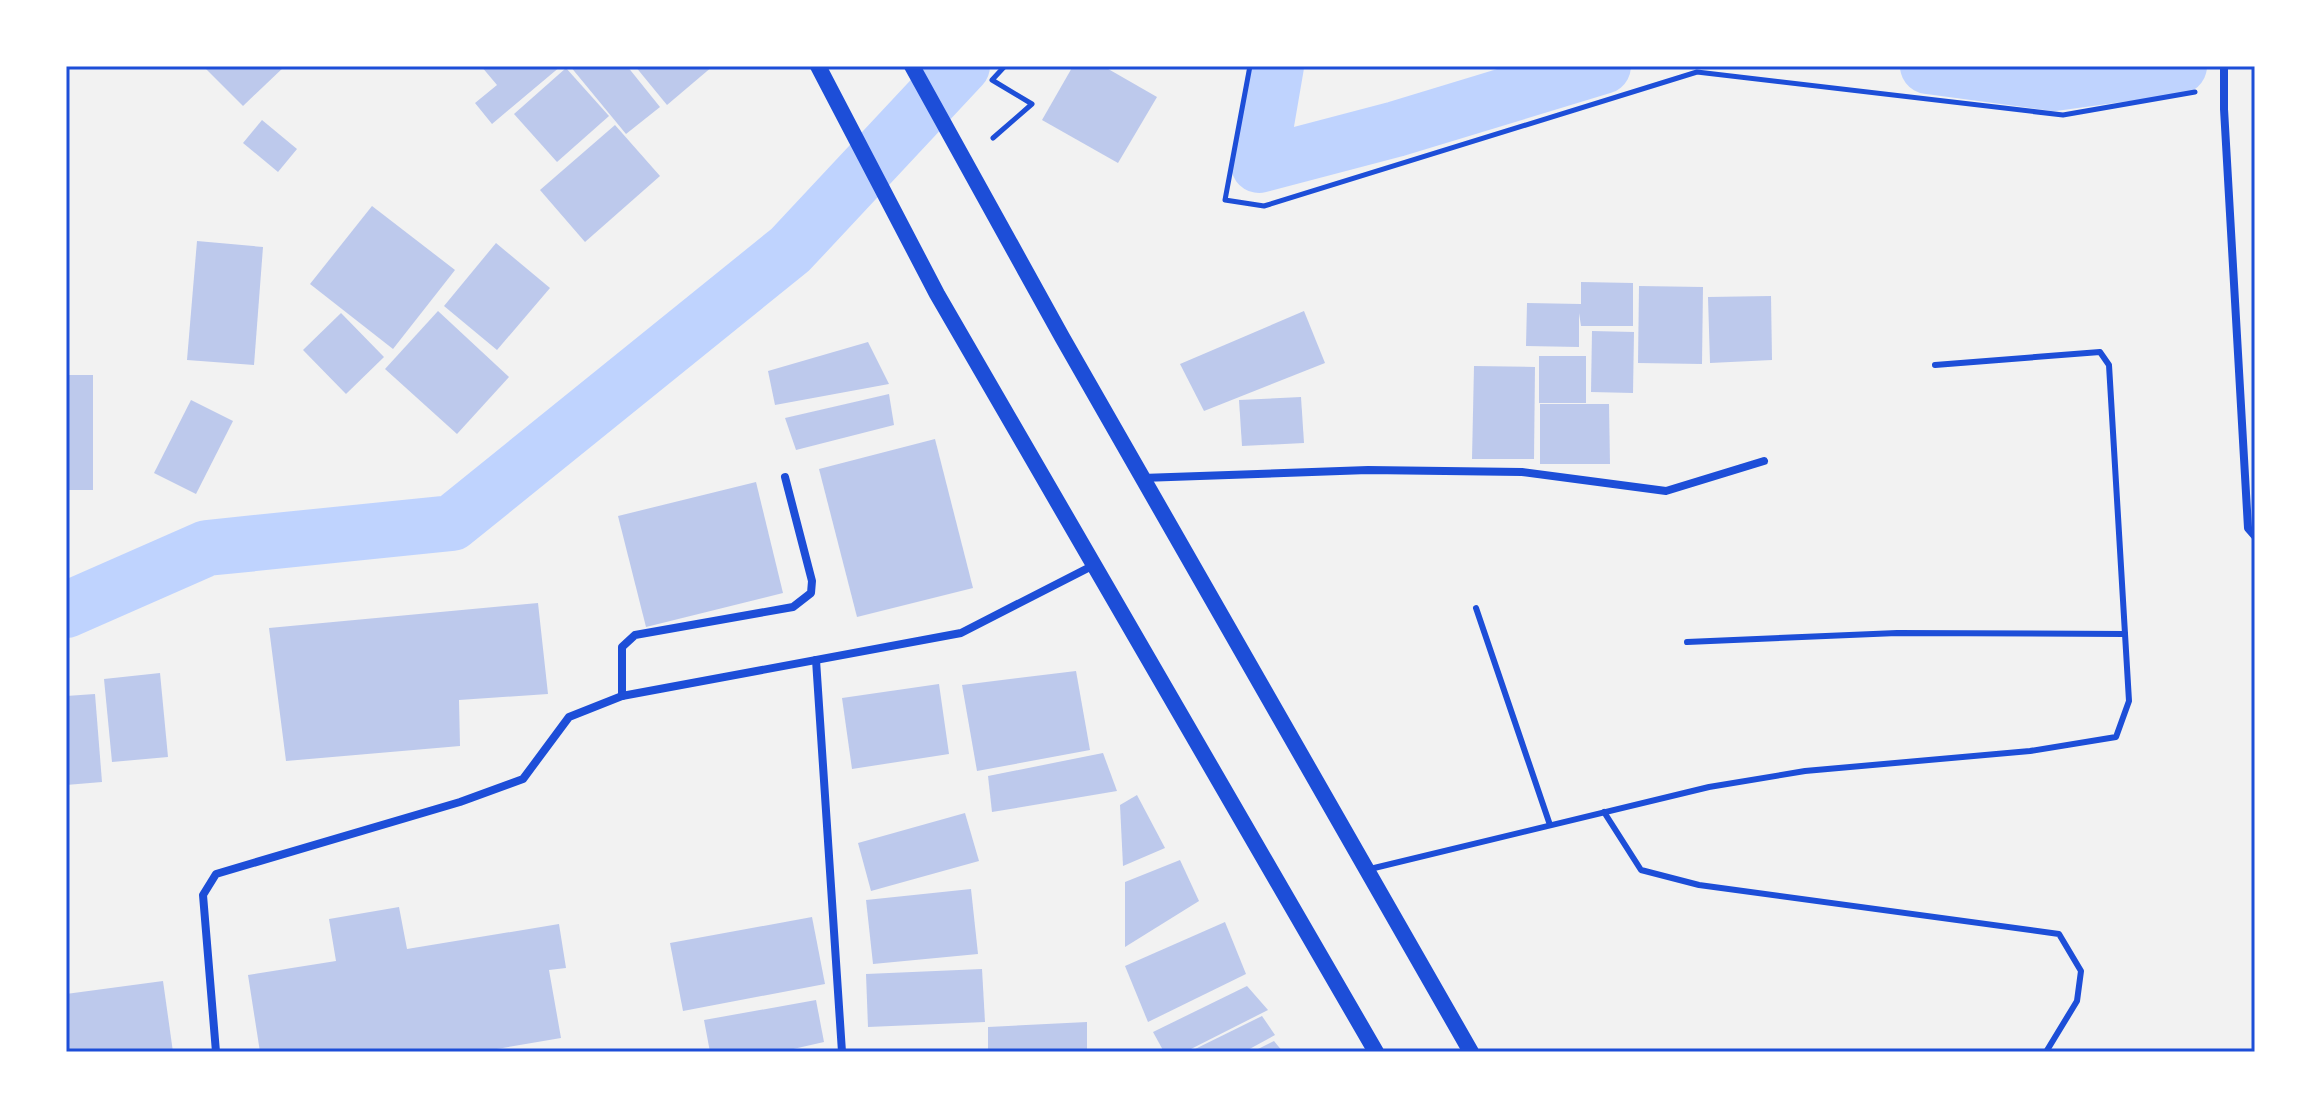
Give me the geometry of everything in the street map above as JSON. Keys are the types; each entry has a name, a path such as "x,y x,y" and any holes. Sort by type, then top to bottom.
{"main road":[{"path":"818,66 937,294 1376,1052"},
{"path":"912,66 1062,337 1471,1052"}],"street":[{"path":"2224,66 2248,528 2255,536"},
{"path":"1142,478 1368,470 1522,472 1666,491 1764,461"},
{"path":"622,696 622,647 635,635 793,607 811,593 812,581 785,477"},
{"path":"216,1052 203,895 216,874 460,802 523,779 569,717 622,696 961,633 1094,565"},
{"path":"816,660 842,1052"}],"lane":[{"path":"1367,870 1709,787 1805,771 2030,751 2116,737 2129,701 2109,365 2100,352 1935,365"},
{"path":"1476,608 1550,825"},
{"path":"1687,642 1897,633 2125,634"},
{"path":"1604,812 1641,870 1699,885 2059,934 2081,971 2077,1001 2046,1052"}],"path":[{"path":"965,162 1032,104 992,80 1005,66"},
{"path":"1250,66 1225,200 1264,206 1697,72 2063,115 2224,87"}],"building":[{"path":"203,66 285,66 243,106"},
{"path":"481,66 561,66 492,124 475,103 497,85"},
{"path":"570,66 627,66 660,107 626,134"},
{"path":"635,66 713,66 667,105"},
{"path":"1073,66 1103,66 1157,97 1118,163 1042,120"},
{"path":"566,68 609,116 557,162 514,114"},
{"path":"262,120 297,149 278,172 243,143"},
{"path":"615,125 660,176 585,242 540,190"},
{"path":"372,206 455,270 393,349 310,284"},
{"path":"197,241 263,247 254,365 187,360"},
{"path":"496,243 550,288 497,350 444,306"},
{"path":"1581,282 1633,283 1633,326 1581,326 1579,313 1579,347 1526,346 1527,303 1581,304"},
{"path":"1639,286 1703,287 1702,364 1638,363"},
{"path":"1771,296 1772,360 1710,363 1708,297"},
{"path":"438,311 509,377 457,434 385,369"},
{"path":"1304,311 1325,363 1204,411 1180,364"},
{"path":"341,313 384,357 346,394 303,350"},
{"path":"1592,331 1634,332 1633,393 1591,392"},
{"path":"868,342 889,384 775,405 768,371"},
{"path":"1539,356 1586,356 1586,403 1539,403"},
{"path":"1474,366 1535,367 1534,459 1472,459"},
{"path":"66,375 93,375 93,490 66,490"},
{"path":"889,394 894,425 796,450 785,418"},
{"path":"1301,397 1304,443 1242,446 1239,400"},
{"path":"191,400 233,421 196,494 154,473"},
{"path":"1540,404 1609,404 1610,464 1540,464"},
{"path":"935,439 973,588 857,617 819,469"},
{"path":"756,482 783,593 646,627 618,516"},
{"path":"538,603 548,694 459,700 460,746 286,761 269,628"},
{"path":"1076,671 1090,750 977,771 962,685"},
{"path":"160,673 168,757 112,762 104,679"},
{"path":"939,684 949,754 852,769 842,698"},
{"path":"95,694 102,782 66,785 66,696"},
{"path":"1103,753 1117,791 992,812 988,776"},
{"path":"1137,795 1165,848 1123,866 1120,805"},
{"path":"965,813 979,861 871,891 858,843"},
{"path":"1180,860 1199,901 1125,947 1125,882"},
{"path":"971,889 978,954 873,964 866,900"},
{"path":"399,907 407,949 559,924 566,968 549,970 561,1038 479,1052 260,1052 248,975 336,961 329,919"},
{"path":"812,917 825,984 683,1011 670,943"},
{"path":"1225,922 1246,974 1148,1022 1125,966"},
{"path":"982,969 985,1022 868,1027 866,974"},
{"path":"163,981 173,1052 66,1052 66,994"},
{"path":"1247,986 1268,1010 1185,1052 1164,1052 1153,1032"},
{"path":"816,1000 824,1042 780,1052 710,1052 704,1020"},
{"path":"1262,1016 1275,1035 1244,1052 1189,1052"},
{"path":"1087,1022 1087,1052 988,1052 988,1027"},
{"path":"1274,1041 1283,1052 1252,1052"}],"waterway":[{"path":"66,610 207,548 452,523 790,250 962,66"},
{"path":"1276,66 1259,165 1396,129 1603,66"},
{"path":"1928,66 2054,83 2179,66"}]}
